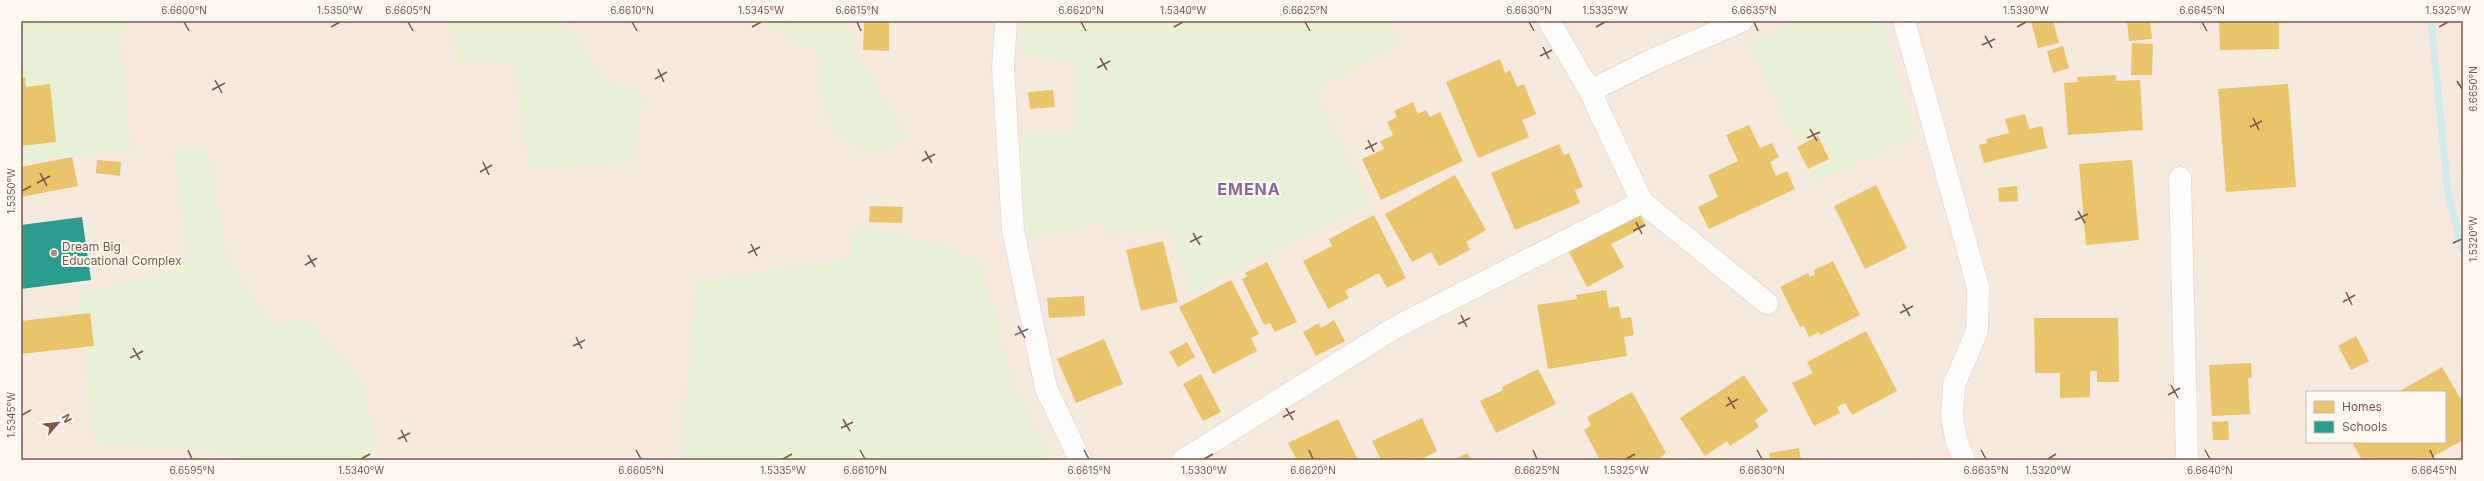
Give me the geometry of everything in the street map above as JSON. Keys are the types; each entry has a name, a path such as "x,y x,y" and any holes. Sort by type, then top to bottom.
{"street":[{"path":"1006,21 1003,67 1013,230 1046,388 1080,460"},
{"path":"1549,21 1590,91 1642,202 1767,303"},
{"path":"1590,91 1652,60 1742,21"},
{"path":"1904,21 1978,287 1977,331 1954,385 1952,415 1956,439 1964,460"},
{"path":"2180,178 2187,460"},
{"path":"1183,460 1398,326 1642,202"}],"shaded area":[{"path":"21,21 2463,21 2463,460 21,460"}],"green space":[{"path":"21,21 126,21 120,36 131,150 21,162"},
{"path":"449,21 564,21 602,80 643,93 633,162 529,169 513,63 458,61"},
{"path":"758,21 845,21 860,61 909,138 870,155 835,131 815,82 823,56"},
{"path":"1022,21 1390,21 1400,43 1314,91 1370,204 1190,294 1170,227 1108,237 1105,221 1027,238 1018,134 1074,133 1074,61 1019,55"},
{"path":"1795,21 1881,21 1916,136 1817,182 1811,171 1834,161 1820,133 1797,144 1748,43"},
{"path":"173,149 207,149 228,261 272,325 307,318 365,387 377,460 236,460 222,452 94,443 78,292 159,276 189,261"},
{"path":"855,226 949,245 981,265 1014,388 1053,460 667,460 681,456 696,281 847,259"}],"building: Homes":[{"path":"864,21 889,21 889,51 863,50"},
{"path":"2031,21 2053,21 2059,43 2038,48"},
{"path":"2127,21 2150,21 2152,39 2129,41"},
{"path":"2219,21 2279,21 2279,49 2220,50"},
{"path":"2132,43 2153,44 2152,75 2131,75"},
{"path":"2063,46 2069,68 2053,73 2047,51"},
{"path":"1500,59 1505,73 1510,70 1517,87 1524,84 1536,114 1522,120 1529,137 1478,158 1446,82"},
{"path":"2116,75 2116,81 2140,80 2143,130 2068,135 2064,83 2078,82 2077,77"},
{"path":"25,77 26,87 50,84 56,142 21,146 21,78"},
{"path":"2288,84 2296,187 2226,192 2218,89"},
{"path":"1053,90 1055,107 1030,109 1028,92"},
{"path":"1413,102 1418,114 1426,110 1430,117 1440,112 1463,161 1381,200 1362,159 1384,149 1380,141 1393,135 1387,122 1397,117 1394,111"},
{"path":"2025,114 2029,129 2042,126 2047,148 1984,163 1979,145 1987,143 1986,139 2009,133 2005,119"},
{"path":"1749,125 1760,148 1772,143 1779,157 1770,162 1776,176 1787,171 1795,189 1709,229 1698,207 1718,197 1708,175 1738,161 1726,135"},
{"path":"1818,136 1829,159 1808,169 1797,147"},
{"path":"1559,144 1564,155 1569,153 1583,187 1575,190 1580,203 1515,230 1491,173"},
{"path":"72,157 78,186 21,197 21,167"},
{"path":"97,160 121,162 120,176 96,173"},
{"path":"2132,160 2139,240 2086,245 2079,164"},
{"path":"1455,175 1486,230 1466,242 1470,250 1439,266 1431,252 1412,262 1385,214"},
{"path":"1876,185 1907,248 1865,269 1834,206"},
{"path":"2017,186 2018,201 1999,202 1998,188"},
{"path":"870,206 903,207 902,223 869,222"},
{"path":"1639,212 1646,226 1611,244 1624,267 1587,287 1568,250"},
{"path":"1374,215 1406,278 1387,288 1379,273 1345,291 1349,298 1328,309 1303,261 1332,246 1329,239"},
{"path":"1163,241 1178,302 1141,311 1126,250"},
{"path":"1833,261 1860,315 1820,335 1819,332 1809,337 1804,326 1800,327 1780,287 1808,273 1810,277 1815,274 1814,270"},
{"path":"1267,262 1297,322 1275,332 1270,323 1264,325 1242,279 1247,277 1245,273"},
{"path":"1231,280 1259,334 1251,338 1257,351 1213,374 1179,307"},
{"path":"1606,290 1609,308 1619,306 1621,319 1631,317 1634,335 1624,337 1627,356 1548,369 1537,305 1577,299 1576,295"},
{"path":"1084,296 1085,316 1049,318 1047,298"},
{"path":"90,313 94,346 21,354 21,321"},
{"path":"2034,318 2118,318 2119,382 2097,382 2097,371 2090,371 2090,397 2060,398 2060,373 2035,373"},
{"path":"1334,320 1345,341 1316,356 1303,332 1319,323 1321,328"},
{"path":"1866,331 1897,391 1852,415 1845,403 1837,407 1840,413 1814,426 1792,383 1813,373 1807,362"},
{"path":"2356,336 2369,361 2351,370 2338,346"},
{"path":"1104,339 1123,384 1076,403 1057,359"},
{"path":"1187,342 1195,357 1178,367 1169,352"},
{"path":"2251,363 2252,378 2248,378 2250,414 2212,416 2209,365"},
{"path":"2442,367 2463,403 2463,440 2427,460 2362,460 2353,443 2446,443 2446,391 2400,391"},
{"path":"1538,369 1556,404 1496,433 1480,401 1503,390 1502,387"},
{"path":"1201,374 1221,412 1203,421 1183,384"},
{"path":"1744,375 1768,411 1755,420 1759,427 1730,446 1727,441 1705,456 1680,418"},
{"path":"1632,392 1666,453 1657,460 1600,460 1584,430 1591,425 1587,417"},
{"path":"1422,418 1437,451 1420,460 1381,460 1372,441"},
{"path":"1338,419 1358,460 1297,460 1288,443"},
{"path":"2228,421 2229,440 2213,440 2212,422"},
{"path":"1799,448 1801,460 1770,460 1769,453"},
{"path":"1467,453 1471,460 1454,460"}],"building: Schools":[{"name":"Dream Big Educational Complex","path":"82,217 91,280 21,289 21,225"}],"waterway":[{"path":"2431,21 2448,193 2463,252"}],"place":[{"name":"Dream Big Educational Complex","path":"54,253"}],"district":[{"name":"EMENA","path":"1249,189"}]}
